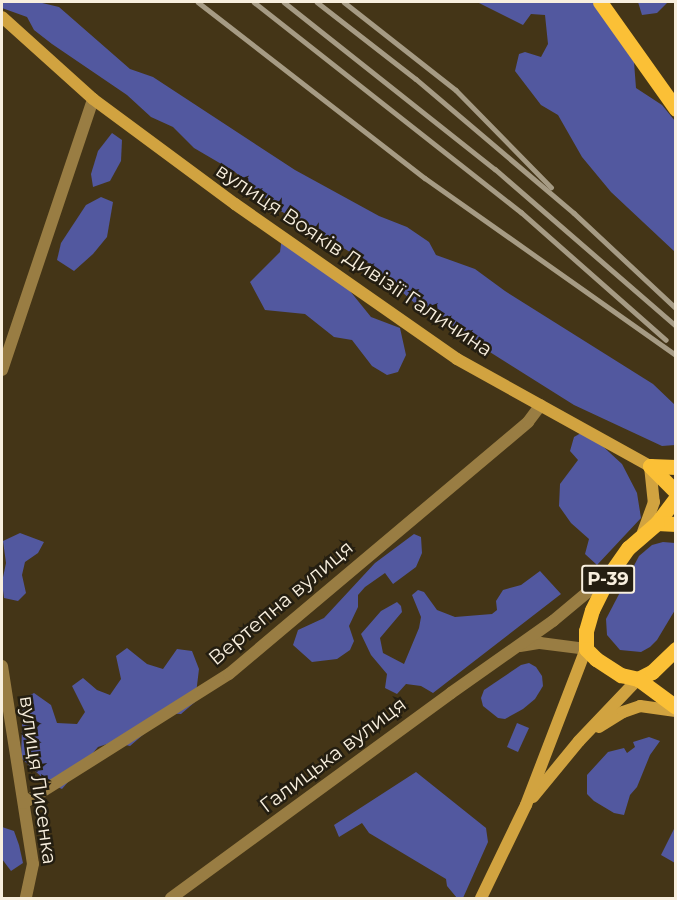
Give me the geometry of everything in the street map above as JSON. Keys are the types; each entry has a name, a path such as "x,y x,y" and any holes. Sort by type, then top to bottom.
{"main road":[{"path":"600,2 675,109"},
{"name":"вулиця Вояків Дивізії Галичина","path":"2,17 93,99 235,204 457,359 650,466"},
{"path":"650,466 675,467"},
{"path":"650,466 675,492"},
{"name":"Р-39","path":"586,649 586,632 592,610 611,572 643,532 654,502 650,466"},
{"path":"657,523 675,498"},
{"path":"657,523 675,524"},
{"name":"Р-39","path":"643,532 657,523"},
{"path":"482,898 526,805 586,649 596,659 621,675 638,679 675,709"},
{"path":"526,805 585,735 638,679 652,672 675,649"},
{"path":"585,735 623,712 640,706 675,709"}],"street":[{"path":"2,370 93,99"},
{"name":"Вертепна вулиця","path":"24,803 229,674 528,422 541,405"},
{"name":"Галицька вулиця","path":"171,898 553,621 611,572"},
{"path":"519,646 540,643 586,649"},
{"name":"вулиця Лисенка","path":"2,666 33,864 26,898"}],"shaded area":[{"path":"2,2 38,2 59,7 130,69 153,77 295,170 379,216 407,227 429,242 436,255 475,269 505,291 653,384 675,405 675,445 662,446 574,405 420,308 372,265 279,210 235,172 194,148 173,127 151,117 127,95 52,44 34,30 27,17 2,8"},
{"path":"477,2 593,2 634,62 636,88 662,105 675,121 675,252 611,192 582,157 558,115 541,105 515,71 519,54 525,52 541,57 548,44 545,15 531,14 523,25"},
{"path":"638,2 668,2 657,13 642,15"},
{"path":"112,133 122,140 121,161 110,181 93,187 91,174 98,151"},
{"path":"101,197 113,202 107,237 74,271 57,260 61,243 86,205"},
{"path":"282,237 329,265 371,317 400,328 406,355 398,372 387,375 372,366 352,340 334,337 305,314 265,310 250,282 280,252"},
{"path":"581,433 596,440 622,464 637,493 641,518 597,565 585,554 589,539 571,523 559,506 560,484 578,460 570,451 574,437"},
{"path":"20,533 44,542 38,553 25,562 22,575 26,593 18,601 4,598 2,582 6,563 3,541"},
{"path":"414,534 421,537 422,553 416,567 393,584 385,573 358,595 358,607 349,626 354,641 350,650 337,659 312,662 293,645 298,630 324,618 375,563"},
{"path":"663,542 675,543 675,610 657,640 650,647 641,652 620,650 607,635 606,619 639,556 652,545"},
{"path":"540,571 561,594 433,693 421,686 406,684 397,694 385,688 387,674 371,655 361,634 381,611 397,602 401,606 402,612 380,638 383,653 404,664 419,628 421,617 412,595 418,590 424,592 437,610 455,617 492,614 497,610 496,601 503,590 521,585"},
{"path":"127,648 147,664 163,669 177,649 192,651 199,669 195,702 181,714 158,713 152,727 130,746 113,742 98,747 62,789 47,782 21,758 23,699 34,693 51,705 57,723 77,724 85,712 72,686 83,678 97,690 110,695 121,679 116,656"},
{"path":"529,663 536,667 542,676 543,686 535,699 523,709 505,719 498,718 483,706 481,698 484,690 521,665"},
{"path":"517,723 529,728 518,752 507,747"},
{"path":"649,737 660,741 650,755 637,787 630,795 624,815 614,813 594,801 587,794 587,775 608,752 624,748 627,753 635,747 633,742"},
{"path":"416,772 486,828 488,842 463,898 457,898 447,886 446,879 369,833 362,823 339,837 334,825"},
{"path":"2,827 14,831 23,863 11,871 2,859"},
{"path":"675,827 675,863 661,855"}],"railway":[{"path":"198,2 425,178 676,355"},
{"path":"254,2 521,212 666,340"},
{"path":"284,2 495,169 676,326"},
{"path":"317,2 416,79 574,213 676,308"},
{"path":"344,2 456,90 551,187"}]}
